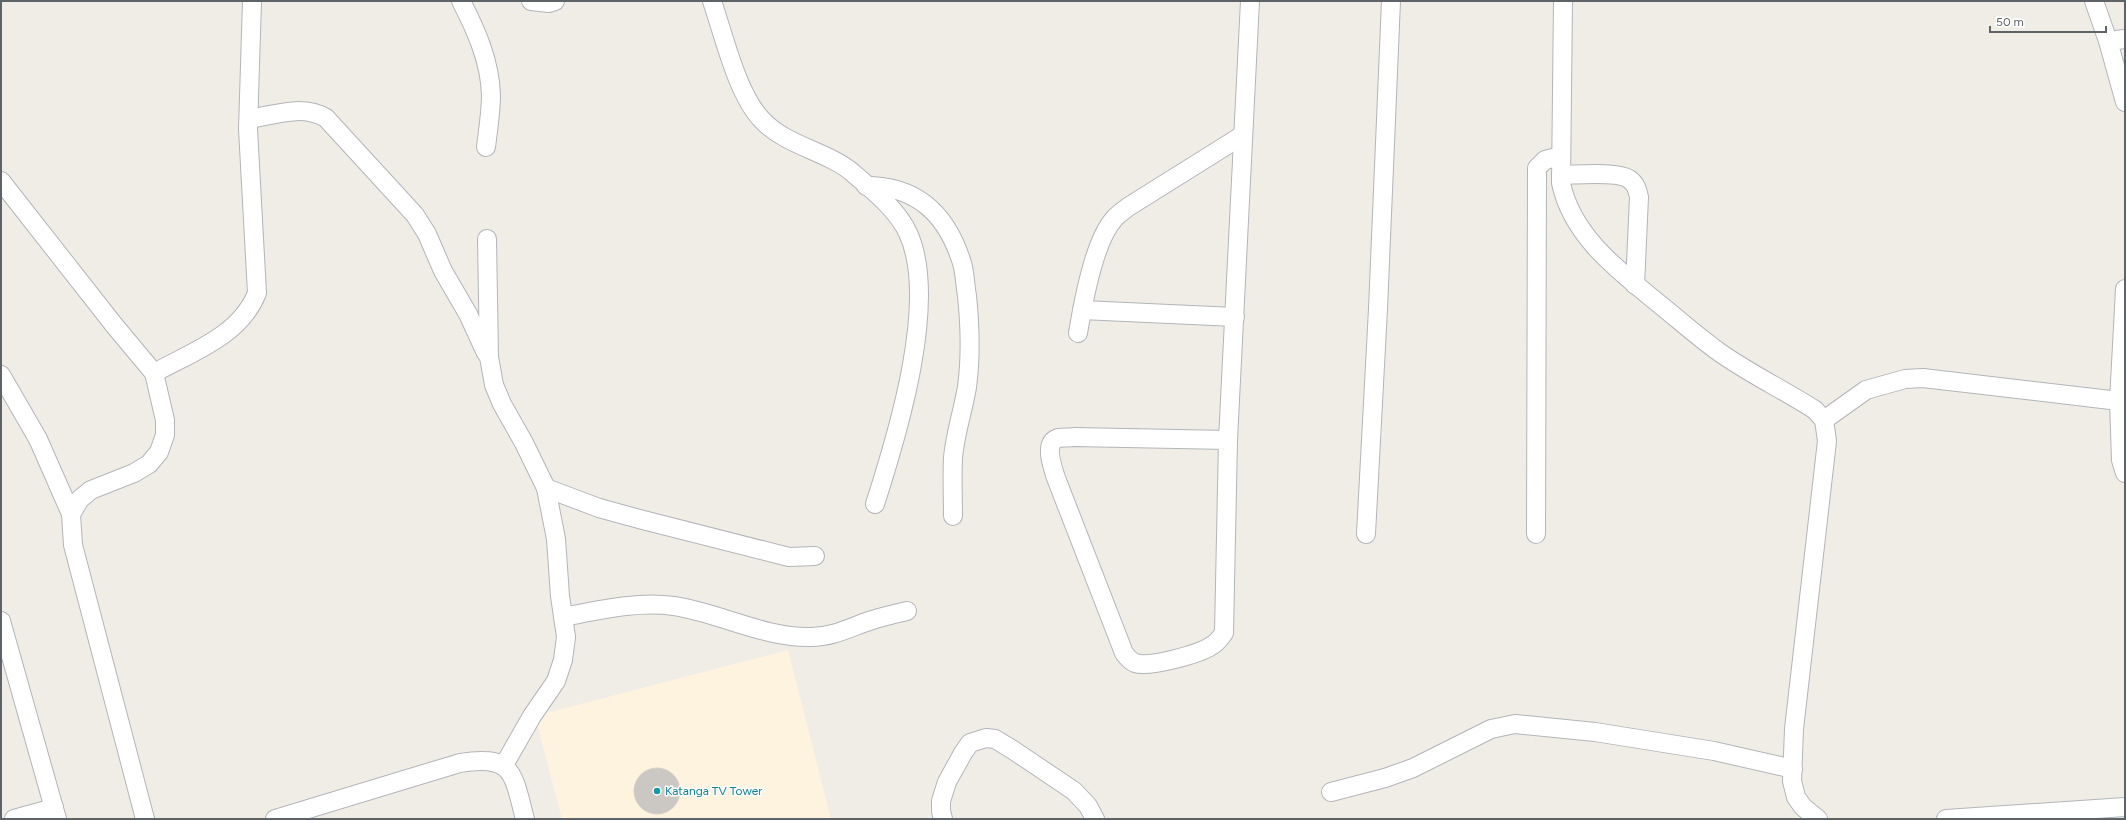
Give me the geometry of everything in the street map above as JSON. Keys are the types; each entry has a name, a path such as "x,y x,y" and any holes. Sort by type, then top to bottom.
{"street":[{"path":"154,373 220,337 236,326 251,309 257,293 249,119 252,1"},
{"path":"461,1 472,23 487,62 491,95 486,147"},
{"path":"531,1 548,3 554,1"},
{"path":"712,1 738,76 750,104 762,121 777,132 822,153 852,172 896,212 917,256 920,276 917,335 895,443 875,504"},
{"path":"1228,440 1074,437 1058,438 1053,441 1050,446 1050,462 1121,645 1130,661 1136,664 1147,664 1189,655 1210,647 1224,633 1228,440 1250,1"},
{"path":"1366,534 1378,309 1390,1"},
{"path":"1563,1 1561,175 1565,201 1572,215 1606,260 1635,285 1719,352 1815,410 1824,420 1827,441 1794,729 1792,781 1796,797 1803,807 1818,819"},
{"path":"2094,1 2116,40 2125,102"},
{"path":"249,119 299,110 311,111 326,118 415,215 427,234 443,271 468,314 489,358"},
{"path":"1078,333 1086,289 1103,238 1113,219 1128,207 1243,135"},
{"path":"1536,534 1538,168 1545,160 1561,156"},
{"path":"1561,175 1614,175 1627,178 1635,184 1639,197 1635,285"},
{"path":"1,181 114,325 154,373 165,420 165,435 159,452 149,464 134,473 91,490 80,499 71,514"},
{"path":"866,186 882,186 900,190 920,200 941,220 952,236 963,264 970,323 967,386 953,458 953,516"},
{"path":"487,239 489,358 494,385 502,404 524,443 546,488 556,538 566,637 563,660 556,682 532,716 504,765"},
{"path":"2125,289 2119,401 2121,460 2125,473"},
{"path":"1082,310 1235,317"},
{"path":"1,376 38,439 71,514 73,546 145,819"},
{"path":"1824,420 1866,390 1905,379 1923,378 2119,401"},
{"path":"546,488 599,508 789,557 815,556"},
{"path":"563,617 624,606 652,604 675,606 785,635 810,637 842,632 869,621 907,611"},
{"path":"1,621 55,813 14,819"},
{"path":"1331,792 1385,778 1413,768 1491,729 1515,724 1610,735 1714,751 1793,769"},
{"path":"943,819 941,801 947,782 963,753 970,744 986,738 995,739 1074,791 1088,806 1095,819"},
{"path":"275,819 460,762 479,760 504,765 512,776 525,819"},
{"path":"1946,819 2125,806"}],"shaded area":[{"path":"788,650 831,819 562,819 535,716"}],"building":[{"name":"Katanga TV Tower","path":"657,768 670,772 676,778 680,791 676,804 670,810 657,814 644,810 638,804 634,791 638,778 644,772"}],"place":[{"name":"Katanga TV Tower","path":"657,791"}]}
